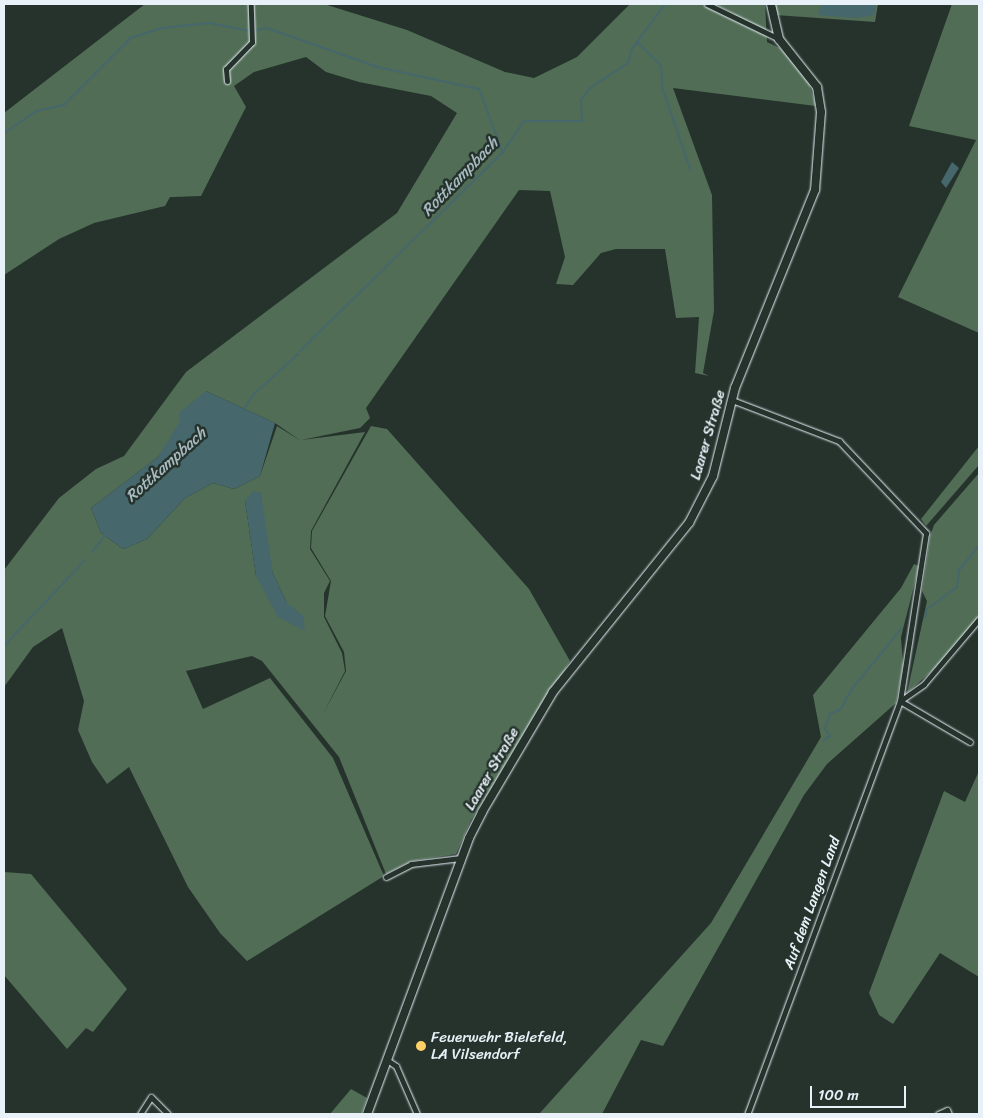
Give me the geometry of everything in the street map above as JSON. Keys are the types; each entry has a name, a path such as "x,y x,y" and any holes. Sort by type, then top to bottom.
{"street":[{"path":"227,81 226,69 252,42 251,4"},
{"path":"708,4 779,39"},
{"name":"Laarer Straße","path":"367,1114 461,858 482,812 553,692 700,506 712,476 732,400 815,190 820,112 817,88 779,39 771,4"},
{"name":"Auf dem Langen Land","path":"732,400 839,441 926,532 900,701 747,1114"},
{"path":"970,742 900,701 924,684 979,619"},
{"path":"386,877 411,864 461,858"},
{"path":"387,1060 396,1066 417,1114"},
{"path":"140,1114 151,1097 168,1114"},
{"path":"938,1114 948,1112"}],"green space":[{"path":"145,4 324,4 407,30 505,72 534,78 577,57 630,4 701,4 737,15 715,4 765,4 767,42 780,48 808,80 816,106 673,88 712,195 714,311 703,373 709,376 695,373 699,317 676,318 665,249 616,249 601,253 573,285 556,284 565,257 550,191 519,190 366,408 370,418 360,428 301,440 365,432 311,531 310,549 330,581 324,593 324,617 342,653 345,671 322,716 346,671 344,652 325,616 331,581 311,548 312,531 371,426 387,429 529,589 570,661 471,820 456,854 411,861 386,874 339,757 262,661 252,656 186,671 203,709 270,678 333,758 384,876 247,961 220,933 188,887 129,767 107,784 92,762 78,730 84,701 62,628 33,647 4,687 4,570 59,498 96,469 124,456 186,372 397,213 457,113 431,96 359,82 326,72 306,57 254,72 234,86 246,107 201,196 170,197 165,206 94,223 59,239 4,275 4,113","holes":["206,391 275,423 301,441 277,426 260,476 234,489 213,483 185,498 147,539 123,549 101,533 91,508 158,457","245,501 265,539 273,574 287,603 256,576"]},
{"path":"774,4 878,4 875,22 775,15"},
{"path":"952,4 979,4 979,333 898,297 976,140 909,126"},
{"path":"979,446 979,465 926,526 921,519"},
{"path":"979,473 979,616 943,661 907,693 927,601 922,591 930,536 934,525"},
{"path":"914,564 919,566 901,637 903,665 896,703 827,764 804,795 663,1046 641,1040 602,1114 539,1114 711,923 821,737 813,695 901,588"},
{"path":"979,771 979,977 940,953 893,1024 879,1015 869,993 944,791 965,802"},
{"path":"4,872 31,874 127,989 93,1032 86,1028 67,1049 4,975"},
{"path":"351,1089 367,1098 361,1114 330,1114"}],"water":[{"path":"822,4 876,4 874,15 856,18 818,15"},
{"path":"952,162 959,168 946,188 941,182"},
{"path":"206,391 275,423 260,476 234,489 213,483 185,498 147,539 123,549 101,533 91,508 158,457 179,423 179,413"},
{"path":"253,491 261,493 273,574 287,603 303,616 305,631 278,617 256,576 245,501"}],"waterway":[{"name":"Rottkampbach","path":"300,351 503,152 524,121 582,121 581,100 590,88 628,63 632,49 665,4"},
{"path":"4,133 37,111 64,105 131,38 162,28 209,23 250,31"},
{"path":"253,31 267,28 377,67 479,89 502,151"},
{"path":"637,42 661,65 662,87 690,169"},
{"name":"Rottkampbach","path":"243,411 253,395 298,354"},
{"name":"Rottkampbach","path":"92,552 106,535"},
{"path":"925,618 927,609 957,587 959,570 979,545"},
{"name":"Rottkampbach","path":"4,646 85,560"},
{"path":"823,741 830,736 825,729 830,714 841,709 851,690 902,628"}],"place":[{"name":"Feuerwehr Bielefeld, LA Vilsendorf","path":"421,1046"}]}
